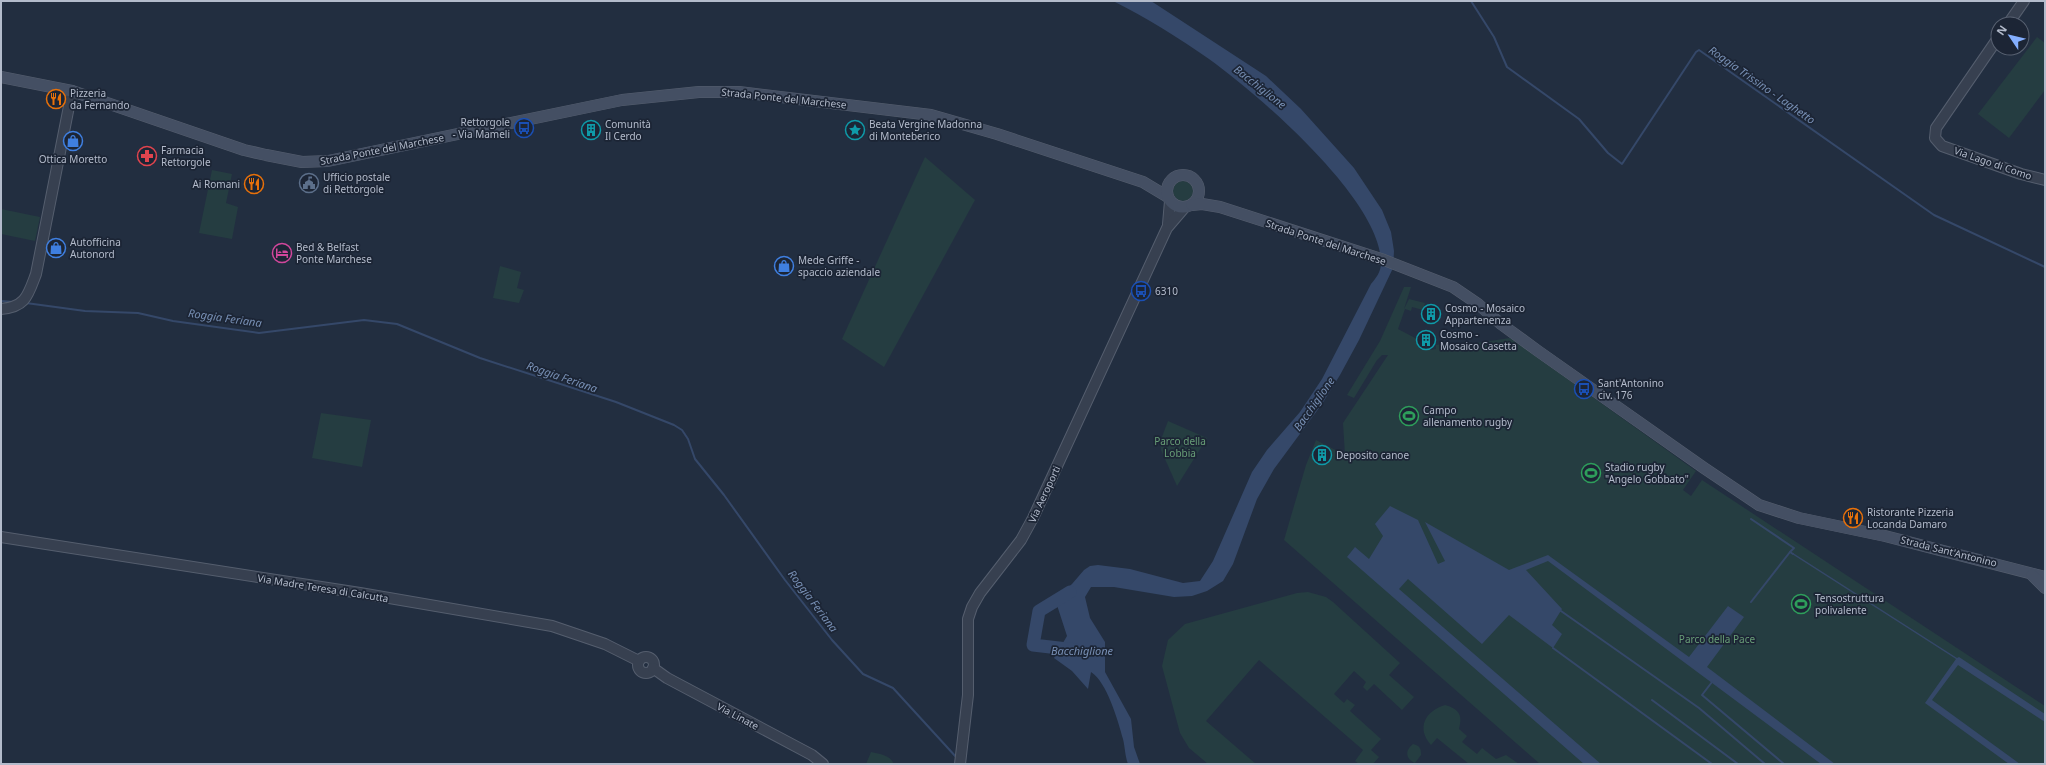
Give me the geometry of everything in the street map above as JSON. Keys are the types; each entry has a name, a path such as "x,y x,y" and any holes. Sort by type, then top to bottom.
{"main road":[{"name":"Strada Ponte del Marchese","path":"1,77 72,91 244,150 286,160 302,162 328,161 644,96 699,92 739,92 931,114 1143,182 1169,199 1176,206 1202,204 1220,207 1384,260 1431,278 1455,291"},
{"name":"Strada Ponte del Marchese","path":"1143,182 1172,179 1180,175 1189,176 1196,181 1199,190 1220,207"},
{"path":"1169,199 1167,188 1172,179"},
{"path":"1188,206 1198,198 1199,190"},
{"name":"Strada Sant'Antonino","path":"1455,291 1478,304 1498,322 1704,468 1759,505 1799,518 1885,536 2045,577"},
{"name":"Strada Sant'Antonino","path":"2028,572 2039,580 2045,588"}],"street":[{"path":"2014,16 2024,1"},
{"name":"Via Lago di Como","path":"1990,50 1936,128 1935,138 1942,146 2021,174 2045,180"},
{"path":"1,309 16,307 21,304 28,295 36,274 72,91"},
{"name":"Via Aeroporti","path":"1167,228 1169,199"},
{"name":"Via Aeroporti","path":"960,764 968,695 968,620 972,607 980,593 1021,540 1033,518 1167,228 1188,206"},
{"name":"Via Madre Teresa di Calcutta","path":"1,537 360,593 552,626 605,644 639,661 645,657 650,658 654,662 653,668"},
{"name":"Via Linate","path":"653,668 667,678 812,756 823,764"}],"green space":[{"path":"2037,37 2045,43 2045,90 2009,138 1978,114 2022,56 2030,56 2030,46"},
{"path":"925,157 975,200 884,367 842,339"},
{"path":"212,170 232,174 226,203 238,207 232,239 199,233"},
{"path":"1183,181 1190,184 1193,191 1190,198 1183,201 1176,198 1173,191 1176,184"},
{"path":"1,209 40,217 35,241 1,234"},
{"path":"500,266 521,272 517,288 524,290 519,303 493,298"},
{"name":"Parco della Pace","path":"1404,287 1411,287 1404,309 1409,299 1425,303 1423,310 1412,307 1411,311 1405,309 1398,329 1417,339 1427,331 1428,333 1418,340 1423,347 1429,344 1430,350 1436,349 1436,345 1442,344 1443,348 1510,338 1696,471 1683,490 1691,496 1702,480 2045,706 2045,764 1540,764 1284,540 1306,465 1316,440 1345,455 1343,423 1388,355 1382,355 1377,360 1354,398 1347,395 1380,341"},
{"path":"321,413 371,420 362,467 312,458"},
{"name":"Parco della Lobbia","path":"1168,421 1207,438 1177,486 1161,450 1160,442"},
{"path":"1308,592 1326,597 1333,602 1400,663 1389,675 1414,697 1402,710 1374,684 1367,691 1363,687 1366,682 1354,671 1334,694 1344,703 1347,699 1355,705 1350,711 1381,739 1371,750 1379,757 1373,764 1359,764 1355,761 1363,750 1259,660 1206,721 1256,764 1208,764 1189,748 1180,733 1162,666 1168,640 1185,624 1297,593"},
{"path":"1445,705 1454,708 1459,713 1459,729 1467,736 1462,742 1477,754 1482,748 1496,759 1506,755 1519,764 1469,764 1437,738 1431,745 1426,739 1424,732 1425,721 1432,711"},
{"path":"1413,744 1419,747 1421,751 1421,755 1415,763 1409,759 1407,754 1410,746"},
{"path":"871,752 887,757 894,764 866,764"}],"water":[{"name":"Bacchiglione","path":"1113,1 1151,1 1266,76 1301,109 1354,168 1382,210 1391,232 1394,251 1393,268 1359,340 1322,404 1274,469 1257,499 1233,564 1223,581 1207,591 1192,596 1174,597 1114,587 1091,587 1085,597 1090,618 1105,642 1105,672 1131,719 1134,747 1140,764 1128,764 1123,739 1115,713 1107,693 1097,677 1091,672 1088,689 1072,671 1054,658 1067,636 1055,599 1072,584 1084,570 1090,566 1098,565 1130,569 1183,583 1200,581 1213,561 1252,472 1267,450 1300,412 1322,379 1371,284 1378,275 1381,263 1376,238 1361,210 1340,180 1314,151 1257,97 1209,59 1162,28"},
{"path":"1390,506 1418,520 1438,564 1445,561 1425,522 1509,570 1548,555 1689,657 1728,606 1744,617 1707,667 1835,764 1821,764 1548,561 1526,570 1562,609 1552,625 1562,634 1553,648 1509,615 1482,644 1408,579 1399,589 1601,764 1584,764 1347,557 1355,547 1369,559 1383,536 1375,524"},
{"path":"1793,553 1957,658 1959,657 2045,714 2045,722 1958,665 1932,700 2020,764 2009,764 1925,703 1956,659 1792,554"}],"waterway":[{"name":"Roggia Trissino - Laghetto","path":"1471,1 1494,37 1507,67 1579,119 1608,153 1622,164 1696,52 1699,50 1934,215 2045,267"},
{"name":"Roggia Feriana","path":"1,301 14,302"},
{"name":"Roggia Feriana","path":"26,303 85,311 138,313 173,321 259,333 364,320 397,324 480,358 616,402 674,425 682,430 688,439 695,459 724,495 785,580 832,640 863,674 893,688 957,758"},
{"path":"1751,519 1794,548 1790,552 1793,554"},
{"path":"1751,602 1790,552"},
{"path":"1070,592 1039,611 1033,645 1076,650"},
{"path":"1561,611 1699,708 1765,764"},
{"path":"1553,648 1712,764"},
{"path":"1712,682 1702,695 1784,764"},
{"path":"1652,700 1738,764"}],"place":[{"name":"Pizzeria da Fernando","path":"56,99"},
{"name":"Rettorgole - Via Mameli","path":"524,128"},
{"name":"Comunità Il Cerdo","path":"591,130"},
{"name":"Beata Vergine Madonna di Monteberico","path":"855,130"},
{"name":"Ottica Moretto","path":"73,141"},
{"name":"Farmacia Rettorgole","path":"147,156"},
{"name":"Ufficio postale di Rettorgole","path":"309,183"},
{"name":"Ai Romani","path":"254,184"},
{"name":"Autofficina Autonord","path":"56,248"},
{"name":"Bed & Belfast Ponte Marchese","path":"282,253"},
{"name":"Mede Griffe - spaccio aziendale","path":"784,266"},
{"name":"6310","path":"1141,291"},
{"name":"Cosmo - Mosaico Appartenenza","path":"1431,314"},
{"name":"Cosmo - Mosaico Casetta","path":"1426,340"},
{"name":"Sant'Antonino civ. 176","path":"1584,389"},
{"name":"Campo allenamento rugby","path":"1409,416"},
{"name":"Deposito canoe","path":"1322,455"},
{"name":"Stadio rugby \"Angelo Gobbato\"","path":"1591,473"},
{"name":"Ristorante Pizzeria Locanda Damaro","path":"1853,518"},
{"name":"Tensostruttura polivalente","path":"1801,604"}]}
